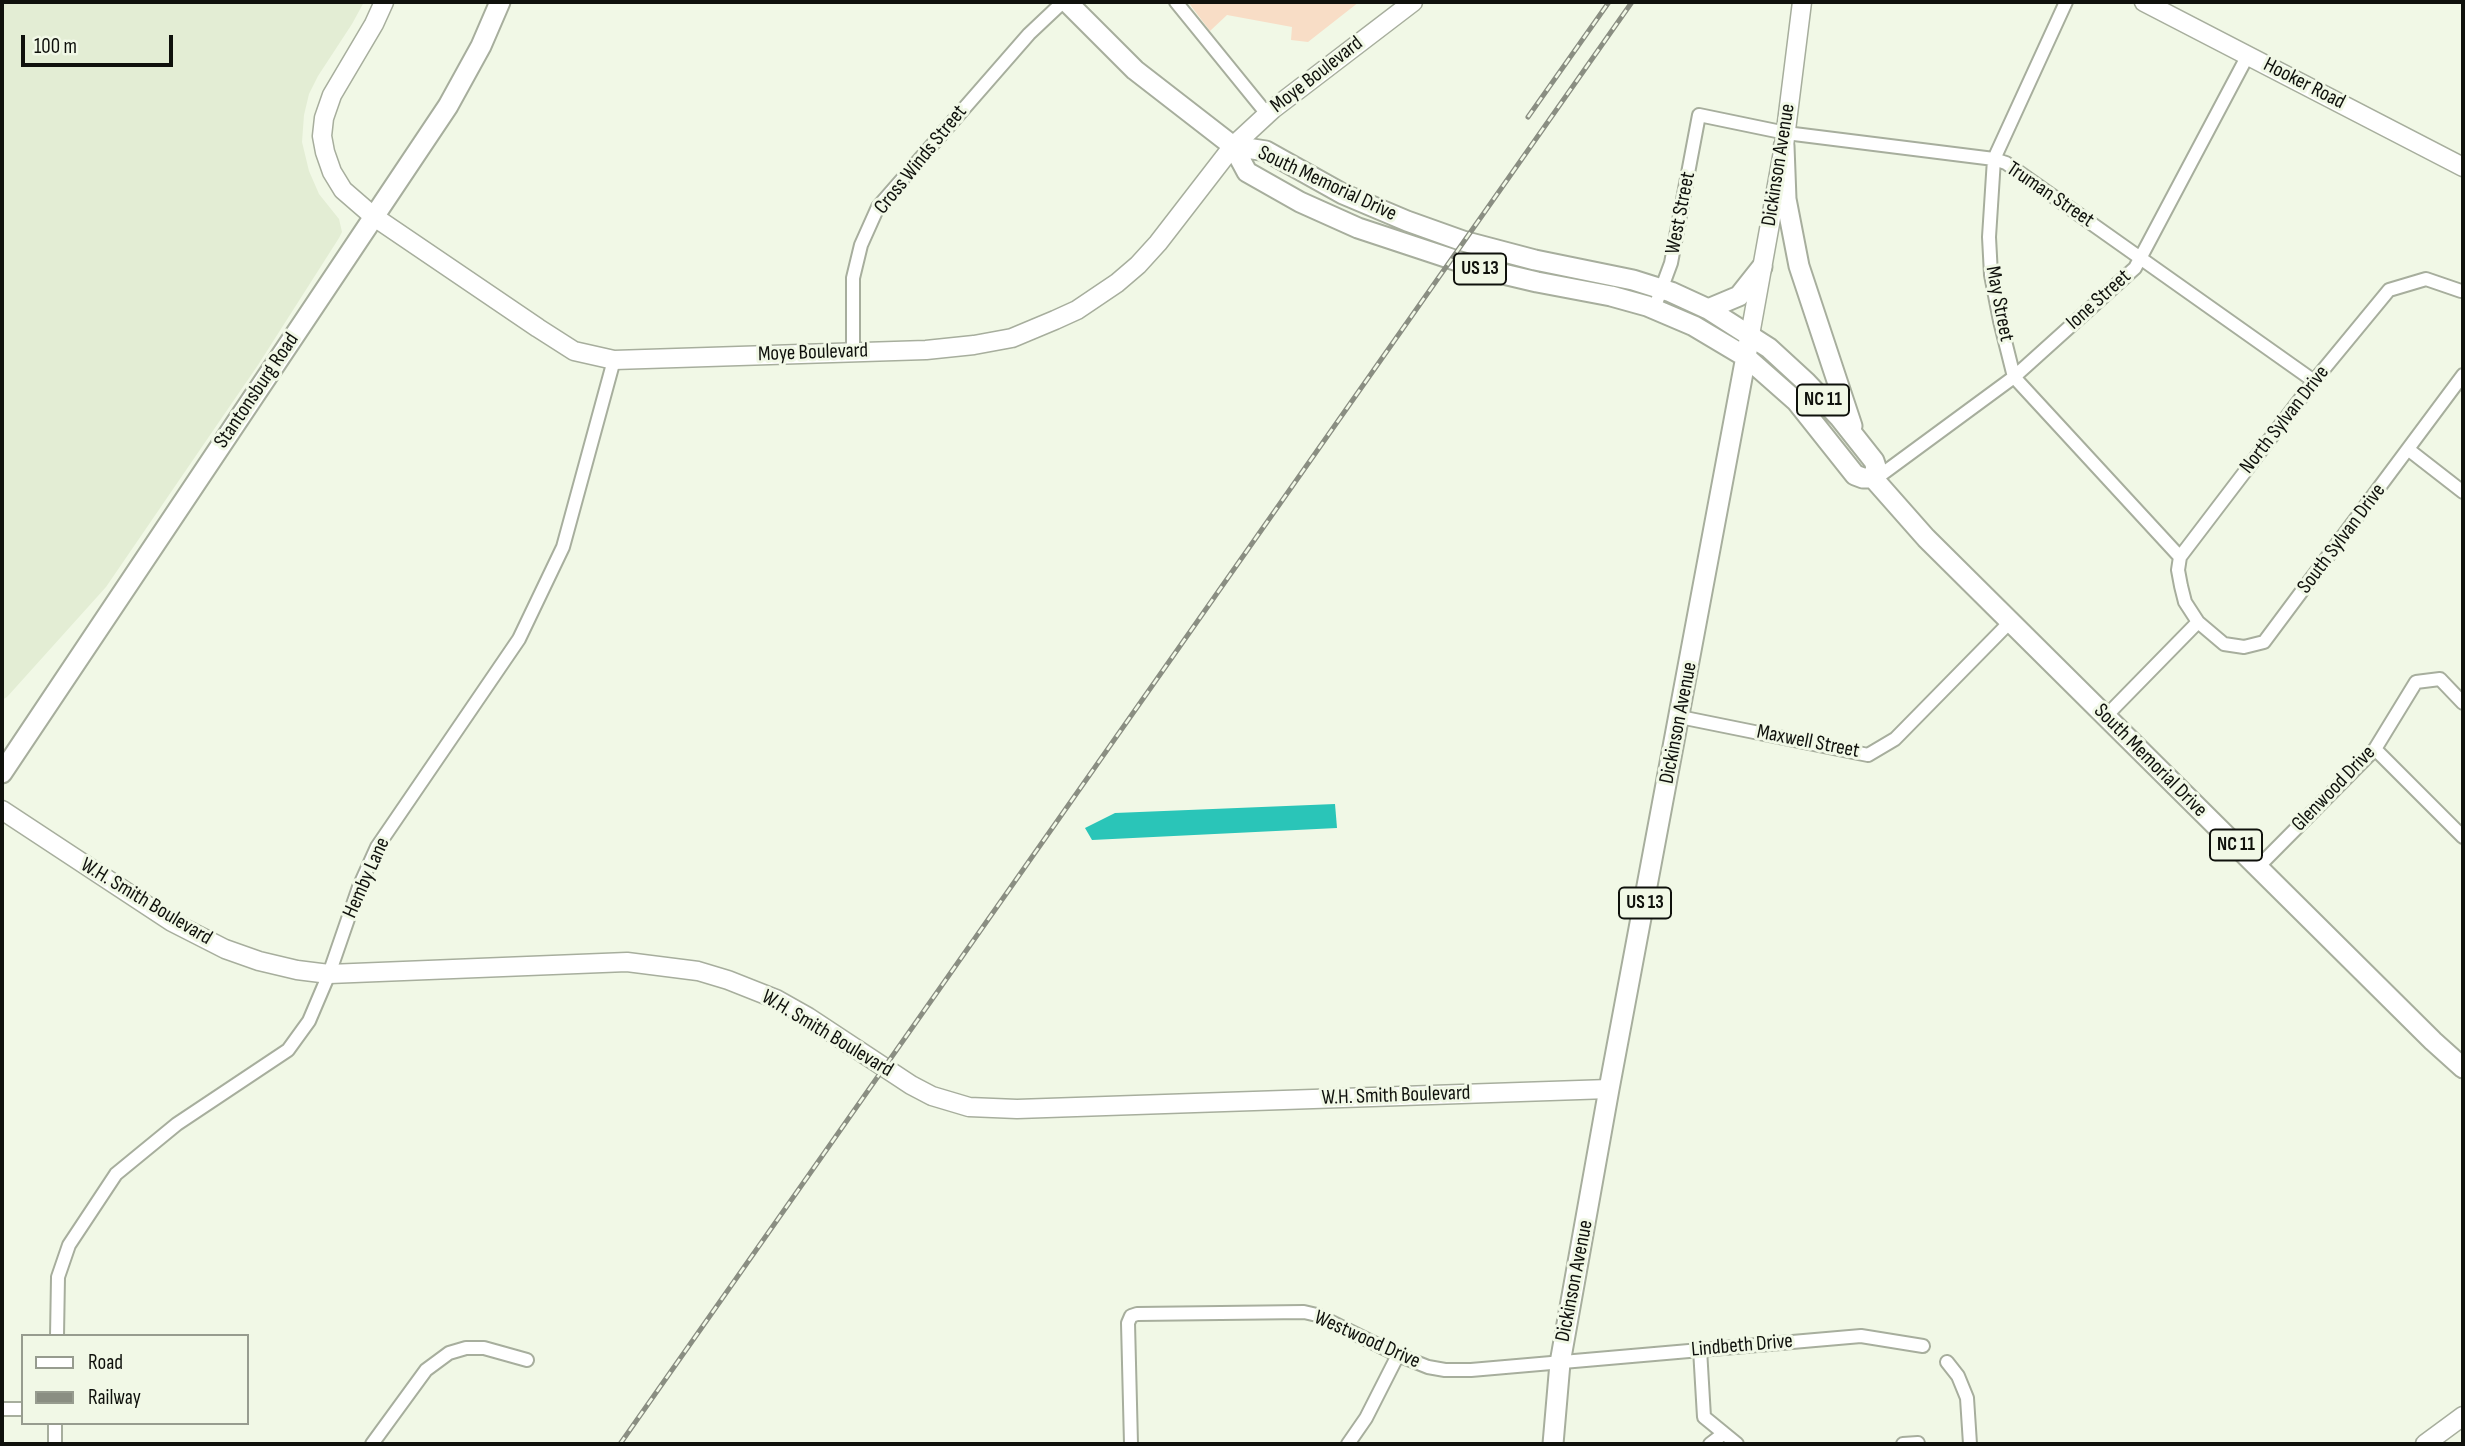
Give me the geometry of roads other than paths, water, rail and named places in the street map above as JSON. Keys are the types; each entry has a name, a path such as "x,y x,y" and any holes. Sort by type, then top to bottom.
{"main road":[{"name":"Moye Boulevard","path":"384,2 332,95 324,118 322,136 332,172 343,190 373,216 574,351 614,360 926,350 974,345 1012,338 1077,310 1138,265 1233,146 1267,114 1413,2"},
{"name":"Stantonsburg Road","path":"2,774 448,106 481,46 500,2"},
{"name":"South Memorial Drive","path":"1065,2 1135,70 1233,146 1247,172 1300,202 1358,228 1482,269 1611,296 1654,309 1694,326 1746,357 1782,387 1809,415 1856,475 1873,479 1908,520 2010,622 2463,1068"},
{"name":"Dickinson Avenue","path":"1553,1444 1560,1363 1609,1089 1681,717 1785,139 1802,2"},
{"name":"Hooker Road","path":"2144,2 2170,8 2248,55 2463,167"},
{"path":"1785,139 1786,199 1799,266 1855,437"},
{"name":"South Memorial Drive","path":"1233,146 1266,151 1343,194 1463,241 1661,288 1708,309 1750,335 1789,365 1855,437 1876,467 1873,479"},
{"path":"1708,309 1740,296 1762,267"},
{"name":"W.H. Smith Boulevard","path":"2,810 139,902 225,949 297,970 330,974 627,962 698,971 728,979 776,999 921,1090 969,1107 1030,1109 1609,1089"},
{"path":"2425,1444 2463,1416"}],"street":[{"name":"Cross Winds Street","path":"853,352 853,278 862,245 878,207 1022,42 1065,2"},
{"path":"1176,2 1267,114"},
{"name":"May Street","path":"2066,2 1994,159 1989,228 1991,275 2014,377 2180,557"},
{"name":"Ione Street","path":"1873,479 2014,377 2135,268 2248,55"},
{"name":"Truman Street","path":"1699,115 1785,139 1994,159 2006,163 2314,381"},
{"name":"West Street","path":"1654,309 1674,253 1699,115"},
{"name":"North Sylvan Drive","path":"2180,557 2314,381 2389,290 2426,279 2462,290"},
{"name":"Hemby Lane","path":"57,1334 58,1278 69,1245 116,1174 166,1132 288,1051 309,1021 330,974 359,887 377,847 519,639 563,547 614,360"},
{"name":"South Sylvan Drive","path":"2198,622 2224,644 2244,647 2264,642 2463,374"},
{"path":"2409,450 2463,492"},
{"path":"2106,716 2198,622 2185,603 2178,570 2180,557"},
{"name":"Maxwell Street","path":"1681,717 1868,755 1895,739 2010,622"},
{"name":"Glenwood Drive","path":"2258,867 2375,749 2416,682 2440,679 2463,703"},
{"path":"2375,749 2463,837"},
{"name":"Westwood Drive","path":"1131,1444 1128,1323 1137,1314 1291,1310 1317,1315 1428,1367 1445,1370 1560,1363"},
{"name":"Lindbeth Drive","path":"1560,1363 1861,1336 1923,1346"},
{"path":"372,1444 426,1370 449,1353 466,1348 484,1348 527,1360"},
{"path":"1700,1349 1704,1417 1737,1444"},
{"path":"1348,1444 1366,1418 1398,1355"},
{"path":"1947,1362 1958,1376 1967,1398 1970,1444"},
{"path":"2,1409 21,1409"},
{"path":"55,1425 55,1444"},
{"path":"1710,1444 1723,1434"},
{"path":"1903,1444 1919,1443"}],"water":[{"path":"1335,804 1337,828 1092,840 1085,828 1115,813"}],"railway":[{"path":"1528,117 1609,2"},
{"path":"620,1444 1632,2"}]}
